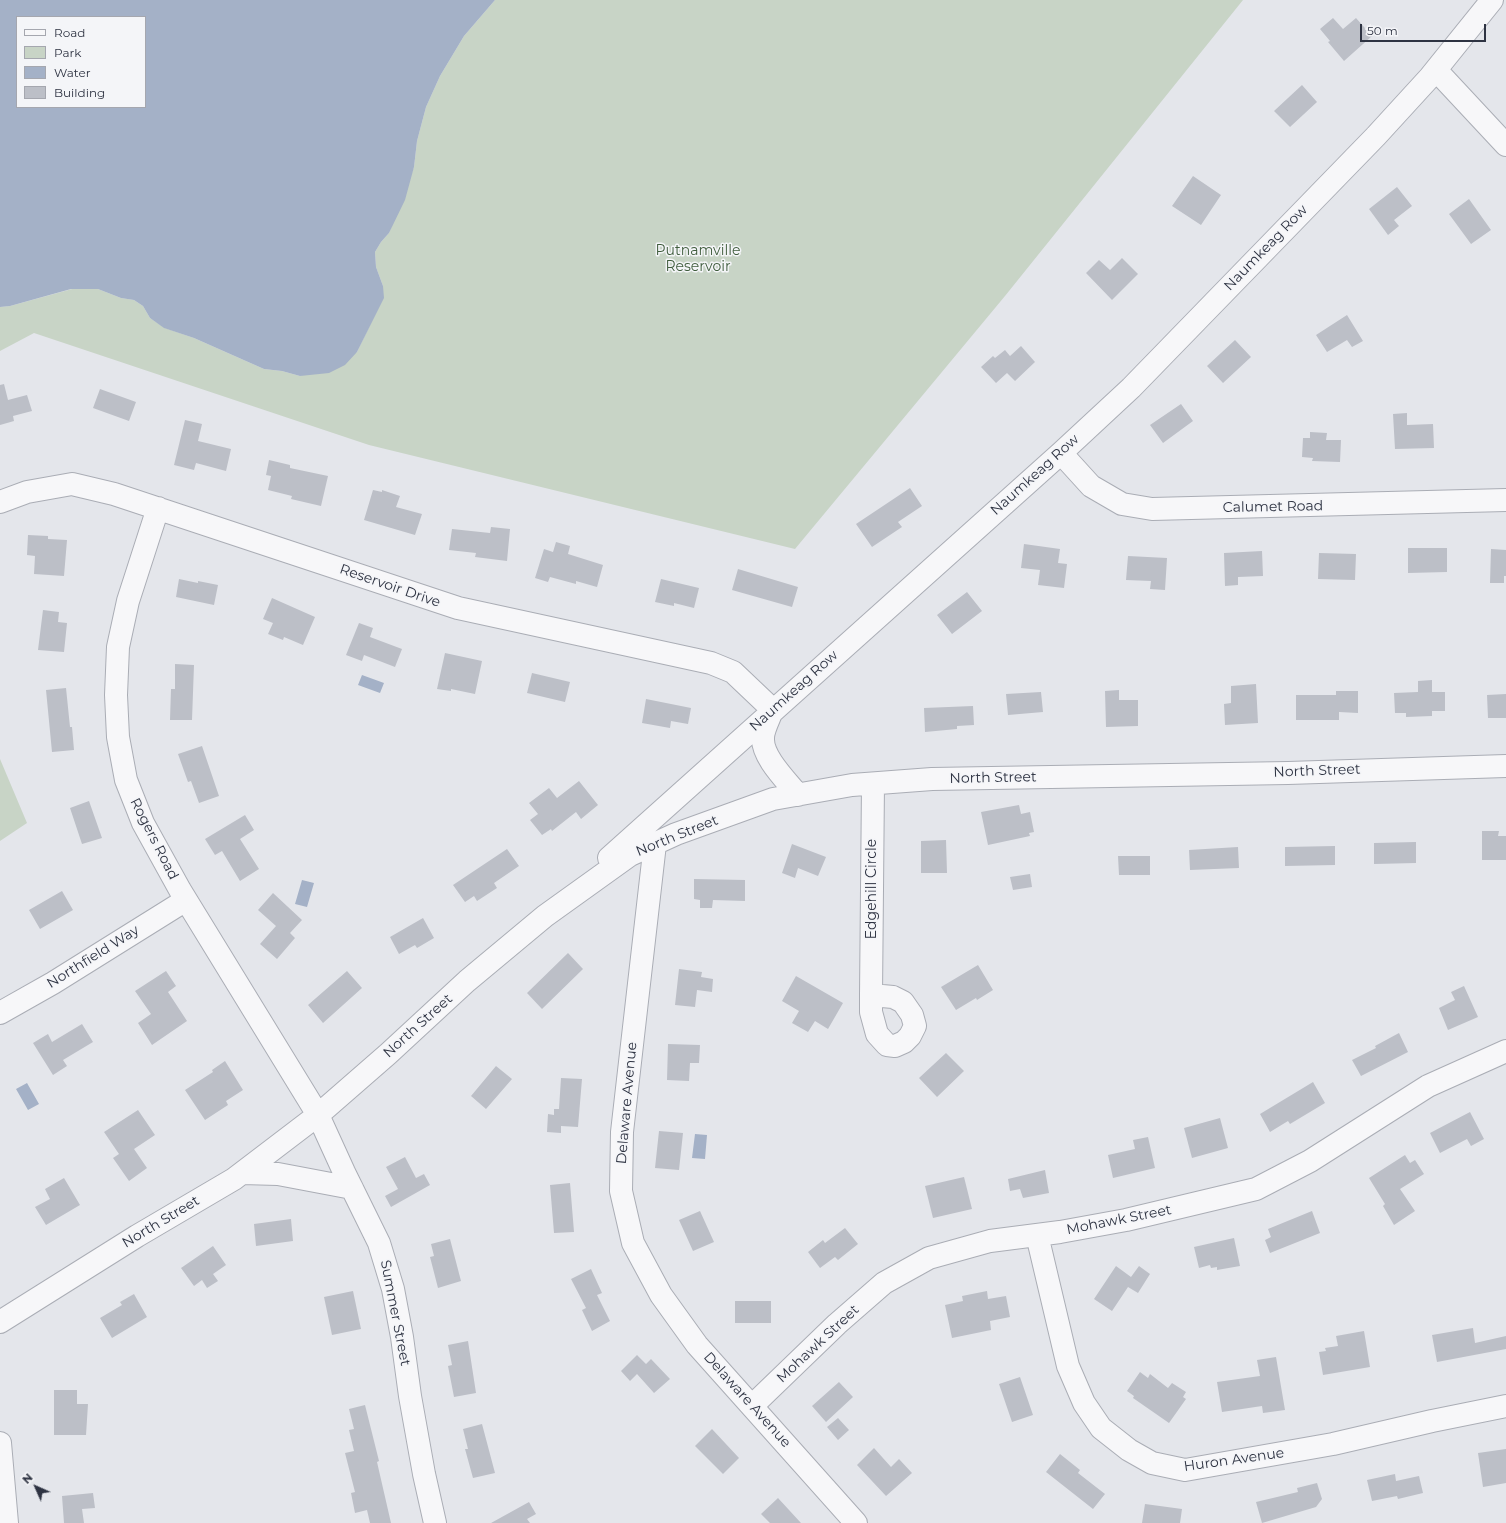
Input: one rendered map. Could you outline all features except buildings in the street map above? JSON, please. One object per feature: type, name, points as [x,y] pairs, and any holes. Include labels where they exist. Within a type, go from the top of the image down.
[{"type":"street","name":"Naumkeag Row","points":[[545,916],[772,710],[1061,452],[1142,376],[1376,136],[1436,70],[1492,0]]},
{"type":"street","points":[[1436,70],[1506,145]]},
{"type":"street","name":"Calumet Road","points":[[1061,452],[1091,486],[1122,504],[1152,509],[1506,500]]},
{"type":"street","name":"Reservoir Drive","points":[[0,502],[27,492],[72,484],[114,494],[458,608],[711,663],[733,672],[772,710]]},
{"type":"street","name":"Rogers Road","points":[[158,508],[128,601],[118,647],[116,695],[118,737],[126,780],[143,823],[186,900],[318,1115]]},
{"type":"street","points":[[772,710],[763,736],[764,748],[775,767],[798,795]]},
{"type":"street","name":"North Street","points":[[0,1322],[242,1172],[318,1115],[388,1054],[467,981],[545,916],[630,855],[676,834],[773,799],[852,786],[932,779],[1288,773],[1506,766]]},
{"type":"street","name":"Edgehill Circle","points":[[872,995],[873,784]]},
{"type":"street","name":"Delaware Avenue","points":[[655,844],[622,1132],[621,1191],[633,1243],[661,1295],[697,1344],[856,1523]]},
{"type":"street","name":"Northfield Way","points":[[0,1013],[53,983],[186,900]]},
{"type":"street","name":"Mohawk Street","points":[[752,1406],[837,1324],[884,1283],[930,1258],[990,1241],[1126,1220],[1256,1189],[1310,1161],[1428,1086],[1506,1051]]},
{"type":"street","name":"Summer Street","points":[[318,1115],[379,1243],[393,1289],[402,1337],[410,1396],[424,1474],[435,1523]]},
{"type":"street","points":[[242,1172],[278,1174],[352,1188]]},
{"type":"street","name":"Huron Avenue","points":[[1036,1235],[1068,1366],[1084,1403],[1101,1428],[1129,1450],[1152,1463],[1185,1470],[1333,1444],[1432,1421],[1506,1406]]},
{"type":"street","points":[[0,1443],[7,1523]]},
{"type":"green space","name":"Putnamville Reservoir","points":[[495,0],[1243,0],[1005,296],[795,549],[369,445],[34,333],[0,351],[0,307],[10,306],[72,289],[98,289],[121,298],[134,300],[143,306],[150,318],[165,328],[194,338],[264,369],[282,371],[300,376],[357,352],[370,325],[383,286],[376,267],[375,252],[389,233],[414,167],[417,141],[426,107],[440,76],[464,36]]},
{"type":"green space","points":[[0,759],[27,823],[0,841]]},
{"type":"water","points":[[0,0],[495,0],[464,36],[440,76],[426,107],[417,141],[414,167],[405,200],[389,233],[375,252],[376,267],[383,286],[384,298],[357,352],[345,365],[329,373],[300,376],[282,371],[264,369],[194,338],[164,328],[150,318],[143,306],[134,300],[121,298],[98,289],[71,289],[10,306],[0,307]]},
{"type":"water","points":[[362,675],[384,683],[380,693],[358,685]]},
{"type":"water","points":[[302,880],[314,883],[307,907],[295,904]]},
{"type":"water","points":[[27,1083],[39,1104],[28,1110],[16,1089]]},
{"type":"water","points":[[695,1134],[707,1135],[705,1159],[692,1158]]}]
